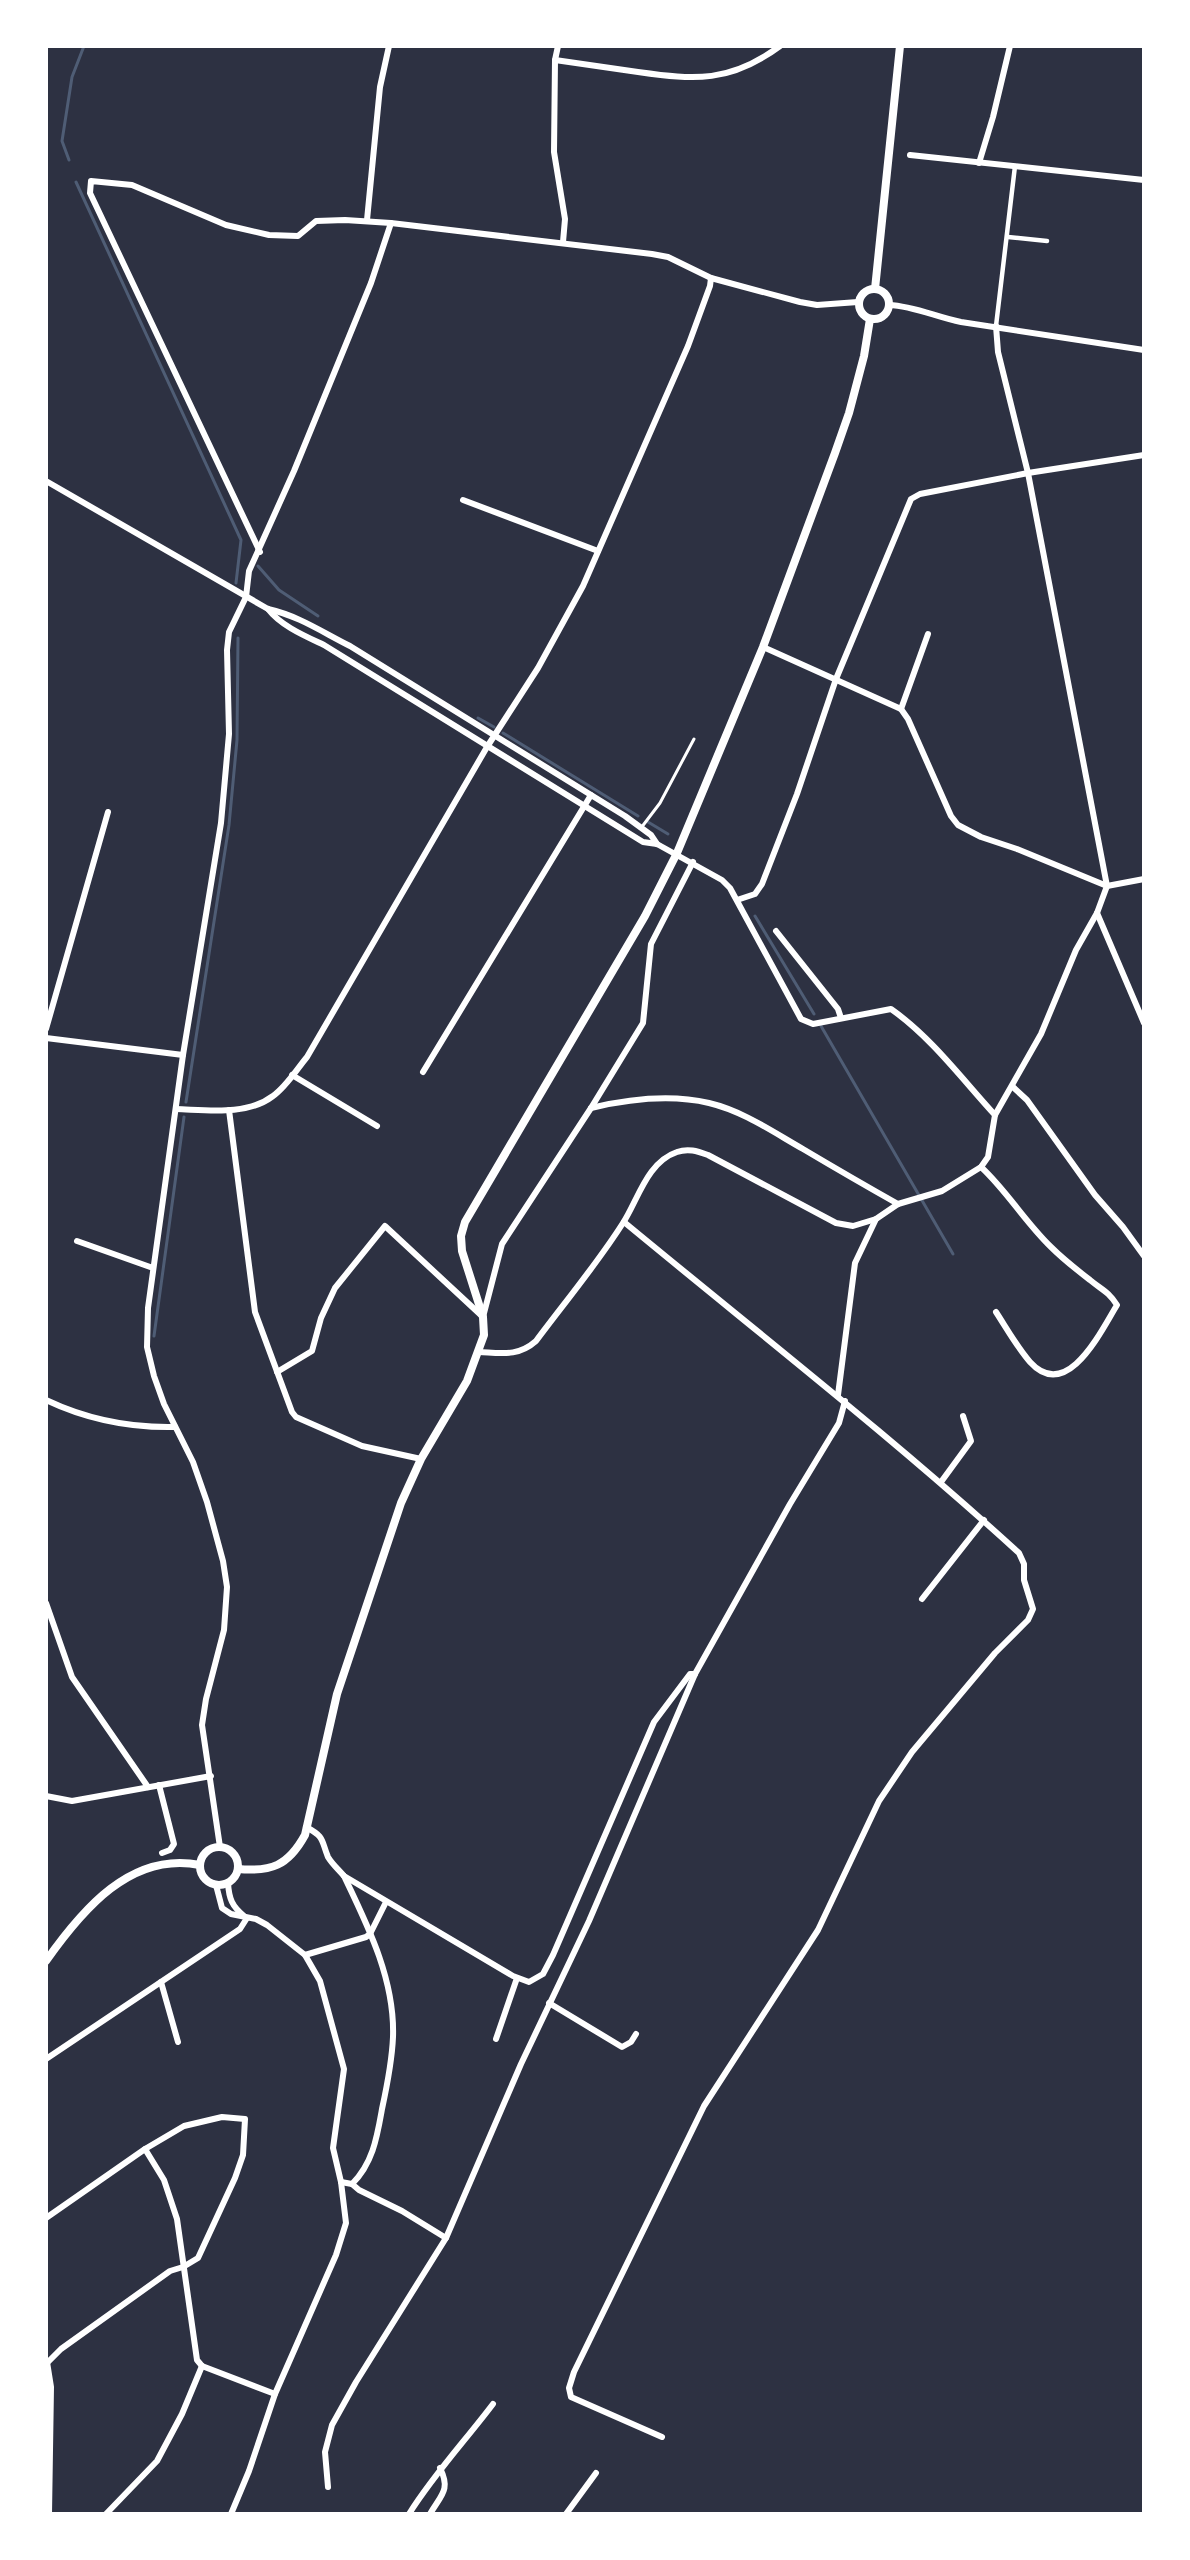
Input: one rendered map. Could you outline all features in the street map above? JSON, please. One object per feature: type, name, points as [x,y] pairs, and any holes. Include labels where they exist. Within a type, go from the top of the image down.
[{"type":"main road","points":[[875,289],[900,46]]},
{"type":"main road","points":[[875,289],[886,296],[889,305],[883,317],[870,319],[860,311],[858,303],[866,291],[875,289]]},
{"type":"main road","points":[[238,1869],[271,1868],[285,1861],[298,1848],[306,1827],[337,1694],[401,1503],[421,1459],[467,1381],[484,1335],[483,1317],[462,1251],[461,1236],[465,1222],[645,916],[677,854],[763,648],[849,413],[864,356],[870,319]]},
{"type":"main road","points":[[220,1847],[234,1854],[238,1869],[228,1883],[216,1885],[206,1880],[200,1866],[206,1852],[220,1847]]},
{"type":"main road","points":[[46,1961],[88,1909],[120,1882],[150,1867],[162,1864],[182,1862],[200,1866]]},
{"type":"street","points":[[367,220],[380,87],[389,46]]},
{"type":"street","points":[[558,46],[555,60],[554,152],[565,219],[563,242]]},
{"type":"street","points":[[555,60],[677,78],[703,78],[726,74],[748,66],[780,46]]},
{"type":"street","points":[[979,163],[1010,46]]},
{"type":"street","points":[[910,155],[1143,180]]},
{"type":"street","points":[[479,1352],[514,1354],[526,1349],[536,1341],[624,1222],[634,1199],[649,1176],[660,1162],[676,1152],[692,1149],[734,1168],[836,1223],[853,1226],[876,1219],[898,1204],[912,1198],[942,1191],[981,1167],[988,1157],[995,1115],[1013,1087],[1041,1034],[1076,950],[1097,913],[1107,886],[1028,473],[998,352],[996,326],[1015,166]]},
{"type":"street","points":[[260,552],[90,193],[91,181],[132,184],[226,225],[268,235],[298,236],[316,221],[367,220],[563,242],[668,257],[711,278],[800,302],[817,305],[858,303]]},
{"type":"street","points":[[220,1847],[202,1725],[206,1699],[224,1630],[227,1587],[223,1561],[207,1502],[193,1462],[164,1404],[147,1347],[148,1308],[183,1055],[221,823],[229,734],[227,650],[229,632],[246,597],[249,571],[260,552],[371,283],[391,223]]},
{"type":"street","points":[[1008,237],[1047,241]]},
{"type":"street","points":[[176,1109],[229,1110],[254,1104],[273,1096],[307,1057],[486,747],[564,622],[598,551],[688,346],[711,278]]},
{"type":"street","points":[[889,305],[908,306],[939,318],[1143,350]]},
{"type":"street","points":[[737,900],[755,894],[762,884],[797,794],[836,679],[911,499],[920,494],[1028,473],[1143,455]]},
{"type":"street","points":[[46,481],[268,609],[287,613],[308,622],[591,795],[641,828],[657,844]]},
{"type":"street","points":[[463,500],[598,551]]},
{"type":"street","points":[[268,609],[273,616],[295,631],[324,645],[643,842],[657,844],[722,880],[737,900],[801,1019],[813,1024],[891,1009],[931,1045],[995,1115]]},
{"type":"street","points":[[901,709],[928,634]]},
{"type":"street","points":[[324,645],[329,635]]},
{"type":"street","points":[[763,648],[901,709],[908,719],[951,816],[958,825],[981,837],[1017,849],[1107,886],[1143,879]]},
{"type":"street","points":[[423,1072],[591,795]]},
{"type":"street","points":[[46,1029],[108,812]]},
{"type":"street","points":[[277,1372],[312,1352],[321,1317],[335,1288],[386,1226],[483,1317],[502,1244],[591,1108],[643,1023],[651,944],[693,862]]},
{"type":"street","points":[[1097,913],[1143,1023]]},
{"type":"street","points":[[776,931],[838,1010],[841,1018]]},
{"type":"street","points":[[46,1038],[183,1055]]},
{"type":"street","points":[[292,1075],[377,1126]]},
{"type":"street","points":[[1013,1087],[1027,1100],[1095,1195],[1123,1227],[1143,1256]]},
{"type":"street","points":[[591,1108],[645,1099],[684,1099],[709,1103],[734,1111],[765,1127],[898,1204]]},
{"type":"street","points":[[229,1110],[255,1312],[296,1417],[362,1446],[421,1459]]},
{"type":"street","points":[[981,1167],[1001,1186],[1051,1247],[1090,1281],[1109,1293],[1117,1305],[1075,1367],[1061,1374],[1045,1372],[1031,1363],[996,1312]]},
{"type":"street","points":[[838,1395],[855,1263],[876,1219]]},
{"type":"street","points":[[624,1222],[838,1395],[941,1482],[1019,1553],[1024,1564],[1024,1580],[1033,1609],[1028,1620],[995,1653],[912,1752],[879,1801],[818,1930],[704,2106],[574,2372],[569,2388],[571,2397],[662,2437]]},
{"type":"street","points":[[77,1241],[153,1268]]},
{"type":"street","points":[[46,1400],[112,1422],[175,1427]]},
{"type":"street","points":[[327,2487],[325,2452],[332,2425],[356,2382],[446,2238],[549,2003],[589,1921],[695,1674],[790,1504],[839,1423],[845,1401]]},
{"type":"street","points":[[941,1482],[971,1441],[963,1416]]},
{"type":"street","points":[[922,1599],[984,1521]]},
{"type":"street","points":[[46,1603],[72,1677],[148,1787]]},
{"type":"street","points":[[344,1876],[517,1978],[529,1982],[543,1974],[654,1722],[690,1674],[695,1674]]},
{"type":"street","points":[[46,1796],[72,1801],[211,1776]]},
{"type":"street","points":[[159,1785],[174,1844],[170,1850],[162,1852]]},
{"type":"street","points":[[306,1827],[317,1833],[324,1841],[329,1857],[344,1876],[385,1974],[391,2007],[393,2036],[388,2080],[375,2145],[363,2173],[352,2184]]},
{"type":"street","points":[[228,1883],[233,1907],[247,1918]]},
{"type":"street","points":[[216,1885],[222,1908],[231,1914],[267,1925],[304,1955],[320,1981],[344,2069],[333,2148],[341,2182],[346,2223],[336,2255],[275,2394],[249,2471],[231,2514]]},
{"type":"street","points":[[304,1955],[354,1941],[370,1934],[386,1902]]},
{"type":"street","points":[[46,2059],[240,1929],[247,1918]]},
{"type":"street","points":[[496,2039],[517,1978]]},
{"type":"street","points":[[161,1982],[178,2042]]},
{"type":"street","points":[[549,2003],[622,2047],[631,2042],[636,2034]]},
{"type":"street","points":[[46,2218],[145,2149],[184,2126],[222,2117],[245,2119],[243,2155],[235,2178],[198,2258],[183,2267],[170,2271],[61,2349],[47,2362],[51,2387],[52,2433],[48,2510]]},
{"type":"street","points":[[145,2149],[164,2180],[177,2219],[197,2360],[202,2366],[275,2394]]},
{"type":"street","points":[[341,2182],[352,2184],[446,2238]]},
{"type":"street","points":[[106,2514],[157,2461],[182,2414],[202,2366]]},
{"type":"street","points":[[409,2514],[440,2468],[461,2447],[493,2404]]},
{"type":"street","points":[[430,2514],[445,2489],[447,2481],[440,2468]]},
{"type":"street","points":[[566,2514],[596,2473]]},
{"type":"lane","points":[[641,828],[660,803],[694,739]]},
{"type":"waterway","points":[[69,160],[62,141],[72,77],[84,46]]},
{"type":"waterway","points":[[76,182],[241,540],[236,583]]},
{"type":"waterway","points":[[258,566],[279,590],[318,616]]},
{"type":"waterway","points":[[186,1102],[229,825],[237,740],[238,638]]},
{"type":"waterway","points":[[478,718],[494,727]]},
{"type":"waterway","points":[[503,733],[638,816]]},
{"type":"waterway","points":[[648,822],[668,834]]},
{"type":"waterway","points":[[755,916],[814,1014]]},
{"type":"waterway","points":[[821,1026],[953,1254]]},
{"type":"waterway","points":[[154,1336],[184,1117]]}]
